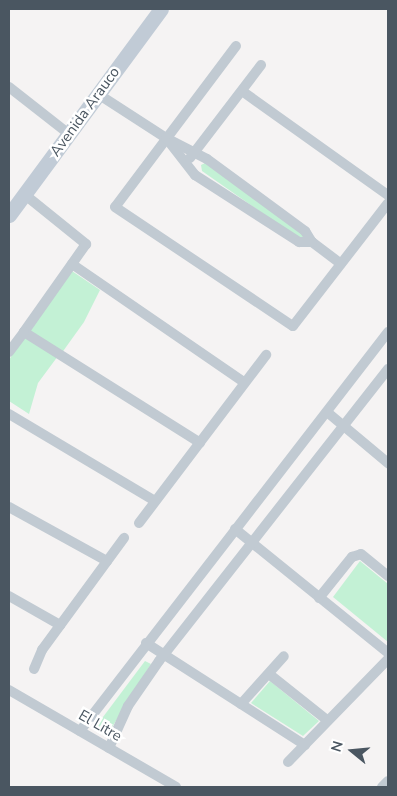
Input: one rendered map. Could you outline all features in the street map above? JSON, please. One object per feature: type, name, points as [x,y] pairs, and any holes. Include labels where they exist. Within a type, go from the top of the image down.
[{"type":"street","name":"Avenida Arauco","points":[[9,215],[160,9]]},
{"type":"street","points":[[236,46],[115,207],[293,326],[388,203]]},
{"type":"street","points":[[187,164],[192,153],[242,91],[260,65]]},
{"type":"street","points":[[9,87],[69,134]]},
{"type":"street","points":[[242,91],[388,195]]},
{"type":"street","points":[[98,94],[166,138],[207,159],[306,231],[312,242],[341,264]]},
{"type":"street","points":[[166,138],[195,175],[299,242],[312,242]]},
{"type":"street","points":[[9,352],[86,244],[24,194]]},
{"type":"street","points":[[72,264],[244,382]]},
{"type":"street","points":[[24,332],[200,443]]},
{"type":"street","points":[[80,731],[146,643],[388,332]]},
{"type":"street","points":[[139,523],[266,354]]},
{"type":"street","points":[[109,748],[128,706],[163,655],[388,369]]},
{"type":"street","points":[[326,412],[388,462]]},
{"type":"street","points":[[9,414],[155,501]]},
{"type":"street","points":[[9,507],[107,561]]},
{"type":"street","points":[[235,529],[388,653]]},
{"type":"street","points":[[34,669],[42,650],[124,538]]},
{"type":"street","points":[[319,598],[352,557],[361,554],[388,576]]},
{"type":"street","points":[[9,596],[60,625]]},
{"type":"street","points":[[146,643],[304,745]]},
{"type":"street","points":[[241,704],[284,656]]},
{"type":"street","points":[[288,762],[388,659]]},
{"type":"street","points":[[269,674],[328,721]]},
{"type":"street","name":"El Litre","points":[[9,690],[175,787]]},
{"type":"street","points":[[382,787],[388,781]]},
{"type":"green space","points":[[207,162],[301,232],[304,239],[298,238],[202,171],[201,165]]},
{"type":"green space","points":[[69,269],[100,290],[84,322],[61,354],[26,332]]},
{"type":"green space","points":[[25,334],[58,356],[38,383],[29,414],[9,401],[9,360]]},
{"type":"green space","points":[[360,561],[388,584],[388,642],[333,597]]},
{"type":"green space","points":[[145,661],[151,664],[106,737],[94,729]]},
{"type":"green space","points":[[270,681],[319,721],[303,736],[251,703]]}]
